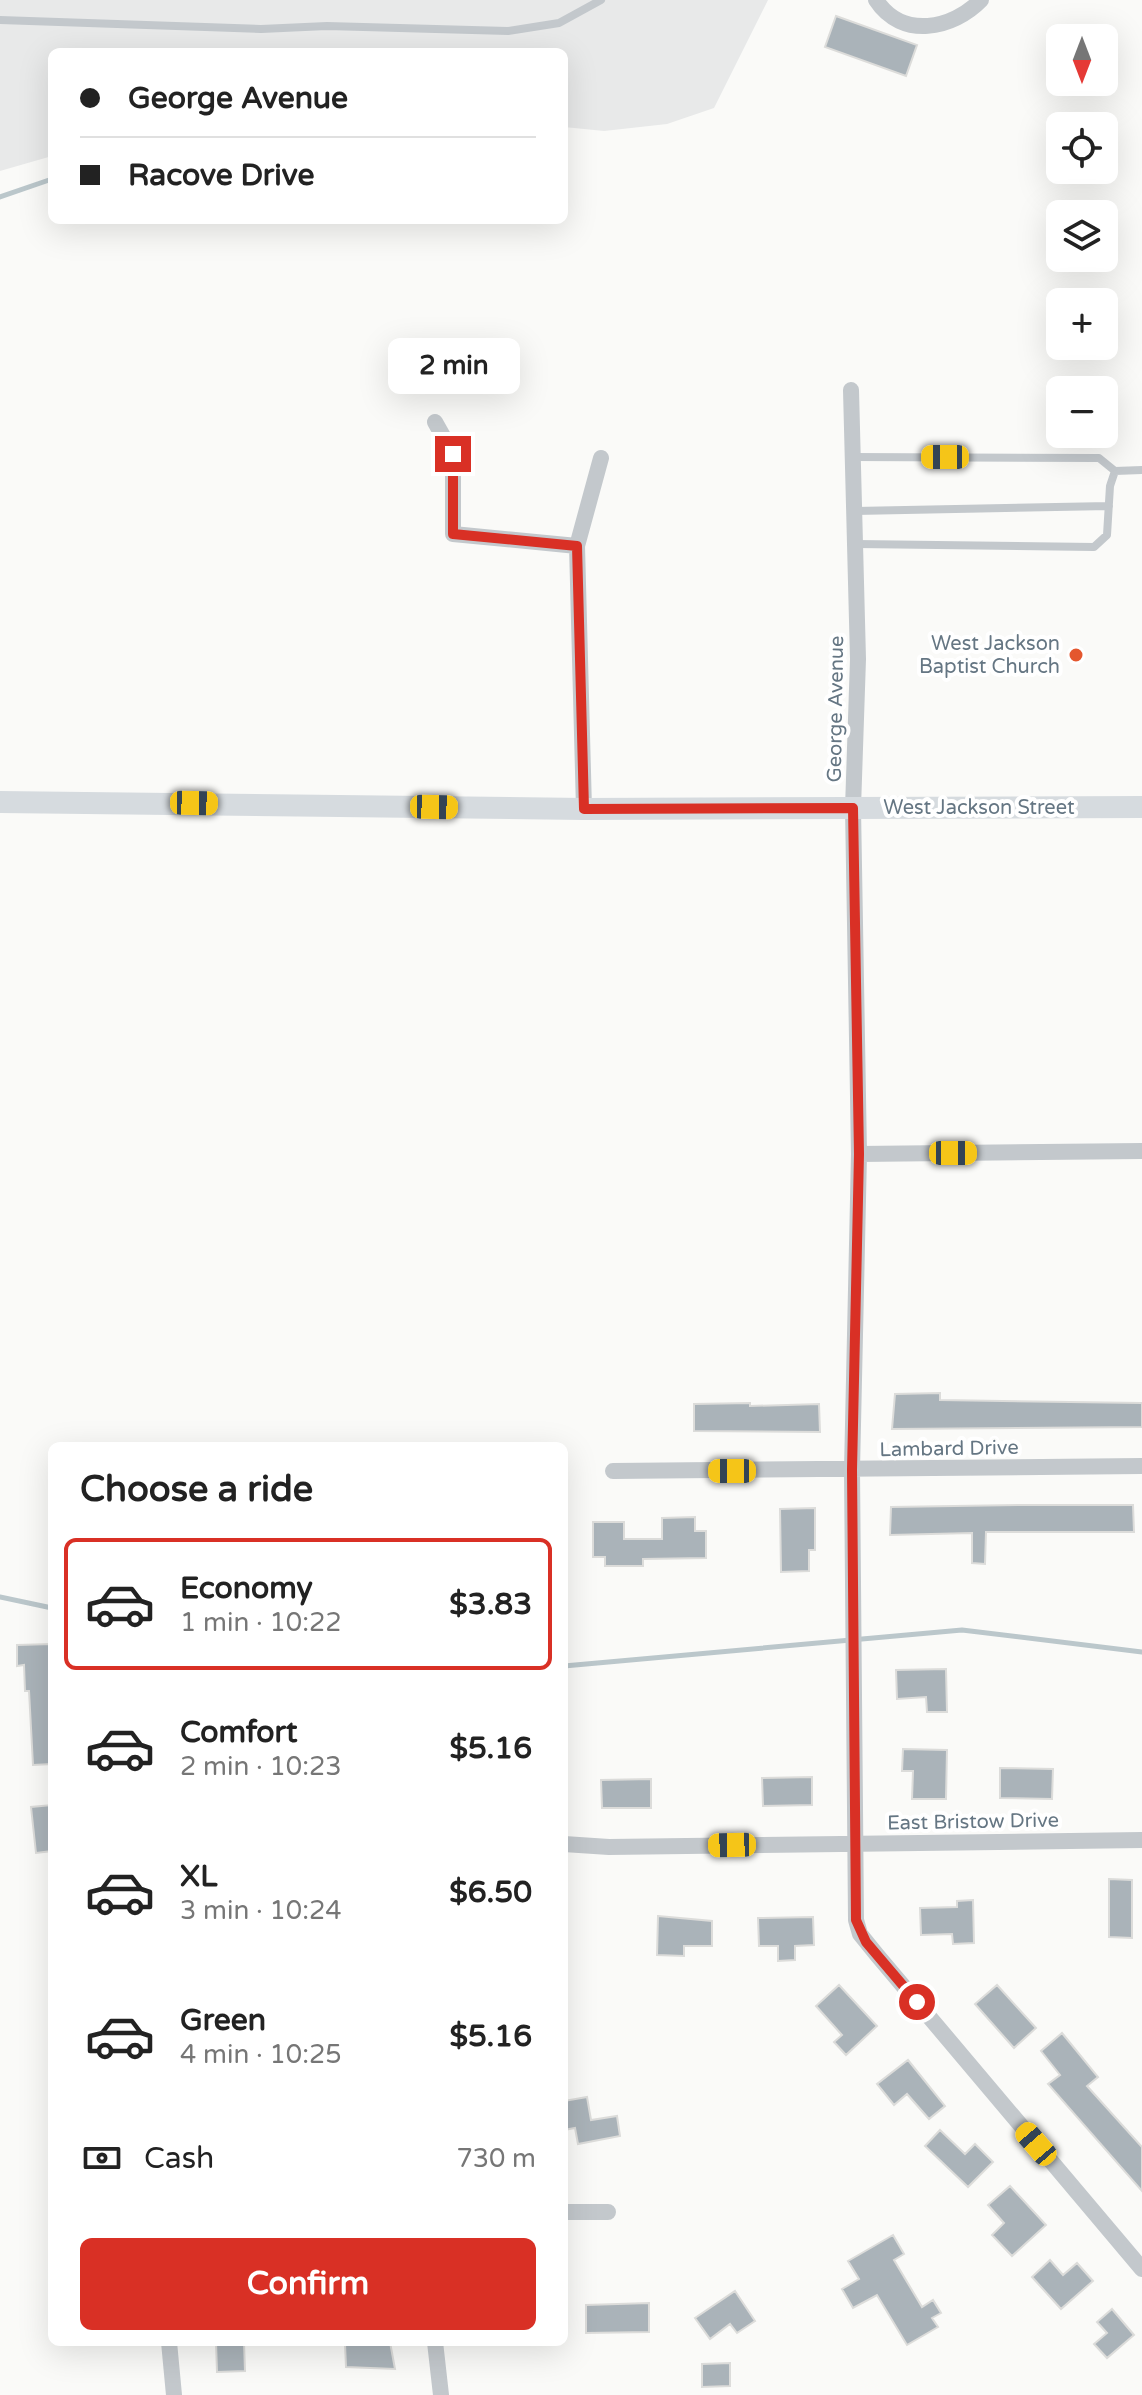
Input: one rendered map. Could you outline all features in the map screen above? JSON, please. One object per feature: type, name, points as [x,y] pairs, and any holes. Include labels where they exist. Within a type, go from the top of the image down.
[{"type":"street","points":[[876,0],[897,20],[920,27],[945,25],[966,15],[981,0]]},
{"type":"street","name":"George Avenue","points":[[851,390],[858,659],[853,808],[859,1154],[852,1470],[856,1920],[860,1934],[1142,2269]]},
{"type":"street","points":[[435,422],[453,454],[453,534],[577,546]]},
{"type":"street","points":[[584,809],[577,546],[601,458]]},
{"type":"street","name":"West Jackson Street","points":[[0,802],[584,809],[1142,807]]},
{"type":"street","points":[[859,1154],[1142,1151]]},
{"type":"street","name":"Lambard Drive","points":[[613,1471],[1142,1466]]},
{"type":"street","name":"East Bristow Drive","points":[[568,1844],[1142,1840]]},
{"type":"street","points":[[568,2212],[608,2212]]},
{"type":"street","points":[[169,2346],[174,2395]]},
{"type":"street","points":[[435,2346],[441,2395]]},
{"type":"lane","points":[[0,20],[261,29],[327,26],[508,31],[559,23],[601,0]]},
{"type":"lane","points":[[853,457],[1099,458],[1115,471],[1142,470]]},
{"type":"lane","points":[[856,544],[1094,547],[1107,535],[1115,471]]},
{"type":"lane","points":[[855,511],[1109,506]]},
{"type":"shaded area","points":[[0,0],[768,0],[714,108],[667,124],[604,131],[568,127],[568,48],[48,48],[48,157],[0,171]]},
{"type":"building","points":[[836,16],[917,45],[906,76],[825,47]]},
{"type":"building","points":[[940,1393],[940,1400],[1142,1403],[1142,1427],[892,1429],[895,1394]]},
{"type":"building","points":[[750,1403],[750,1406],[819,1404],[820,1432],[694,1431],[694,1404]]},
{"type":"building","points":[[1133,1505],[1134,1532],[986,1532],[985,1564],[972,1563],[972,1533],[890,1535],[891,1507]]},
{"type":"building","points":[[815,1508],[815,1550],[809,1550],[809,1571],[781,1572],[780,1509]]},
{"type":"building","points":[[695,1517],[695,1531],[706,1531],[706,1558],[643,1559],[643,1566],[605,1566],[605,1557],[593,1557],[593,1522],[624,1522],[624,1539],[662,1539],[662,1518]]},
{"type":"building","points":[[48,1644],[48,1764],[33,1765],[29,1691],[25,1691],[24,1665],[17,1666],[17,1645]]},
{"type":"building","points":[[946,1669],[947,1712],[927,1712],[926,1697],[897,1699],[896,1670]]},
{"type":"building","points":[[903,1749],[947,1750],[946,1799],[912,1799],[913,1771],[902,1771]]},
{"type":"building","points":[[1000,1768],[1053,1769],[1052,1799],[1000,1798]]},
{"type":"building","points":[[812,1777],[812,1805],[763,1806],[762,1778]]},
{"type":"building","points":[[651,1779],[651,1808],[602,1808],[601,1780]]},
{"type":"building","points":[[48,1805],[48,1852],[36,1853],[31,1807]]},
{"type":"building","points":[[1109,1879],[1132,1880],[1132,1938],[1109,1937]]},
{"type":"building","points":[[973,1900],[974,1943],[953,1944],[952,1934],[921,1935],[920,1908],[957,1907],[957,1901]]},
{"type":"building","points":[[658,1916],[712,1921],[712,1946],[684,1946],[684,1956],[657,1955]]},
{"type":"building","points":[[813,1917],[814,1945],[795,1946],[795,1960],[778,1961],[778,1946],[759,1946],[758,1918]]},
{"type":"building","points":[[839,1985],[877,2026],[846,2055],[834,2042],[842,2035],[816,2006]]},
{"type":"building","points":[[997,1985],[1036,2028],[1014,2048],[975,2004]]},
{"type":"building","points":[[1062,2033],[1098,2077],[1087,2086],[1142,2147],[1142,2191],[1048,2084],[1060,2075],[1041,2051]]},
{"type":"building","points":[[908,2060],[945,2106],[929,2119],[907,2094],[894,2105],[877,2084]]},
{"type":"building","points":[[587,2097],[591,2120],[617,2116],[620,2136],[578,2144],[575,2128],[568,2129],[568,2100]]},
{"type":"building","points":[[940,2130],[965,2154],[975,2144],[993,2162],[968,2187],[925,2146]]},
{"type":"building","points":[[1010,2186],[1046,2225],[1012,2256],[992,2235],[1004,2223],[988,2205]]},
{"type":"building","points":[[893,2235],[904,2254],[894,2260],[922,2307],[933,2300],[941,2313],[932,2318],[938,2327],[907,2345],[877,2295],[853,2308],[842,2289],[859,2279],[848,2261]]},
{"type":"building","points":[[1050,2260],[1063,2275],[1077,2263],[1093,2281],[1061,2309],[1032,2277]]},
{"type":"building","points":[[735,2291],[755,2321],[737,2333],[730,2324],[710,2339],[695,2318]]},
{"type":"building","points":[[649,2303],[649,2332],[586,2333],[586,2305]]},
{"type":"building","points":[[1112,2309],[1134,2335],[1107,2358],[1094,2344],[1107,2333],[1097,2322]]},
{"type":"building","points":[[216,2346],[244,2346],[245,2371],[217,2372]]},
{"type":"building","points":[[345,2346],[391,2346],[395,2369],[346,2367]]},
{"type":"building","points":[[730,2363],[730,2386],[702,2387],[702,2364]]},
{"type":"waterway","points":[[0,197],[48,180]]},
{"type":"waterway","points":[[0,1597],[48,1607]]},
{"type":"waterway","points":[[568,1666],[962,1630],[1142,1652]]},
{"type":"place","name":"West Jackson Baptist Church","points":[[1076,655]]},
{"type":"route","points":[[453,454],[453,534],[577,546],[584,809],[853,808],[859,1154],[852,1470],[856,1920],[860,1934],[917,2002]]}]
